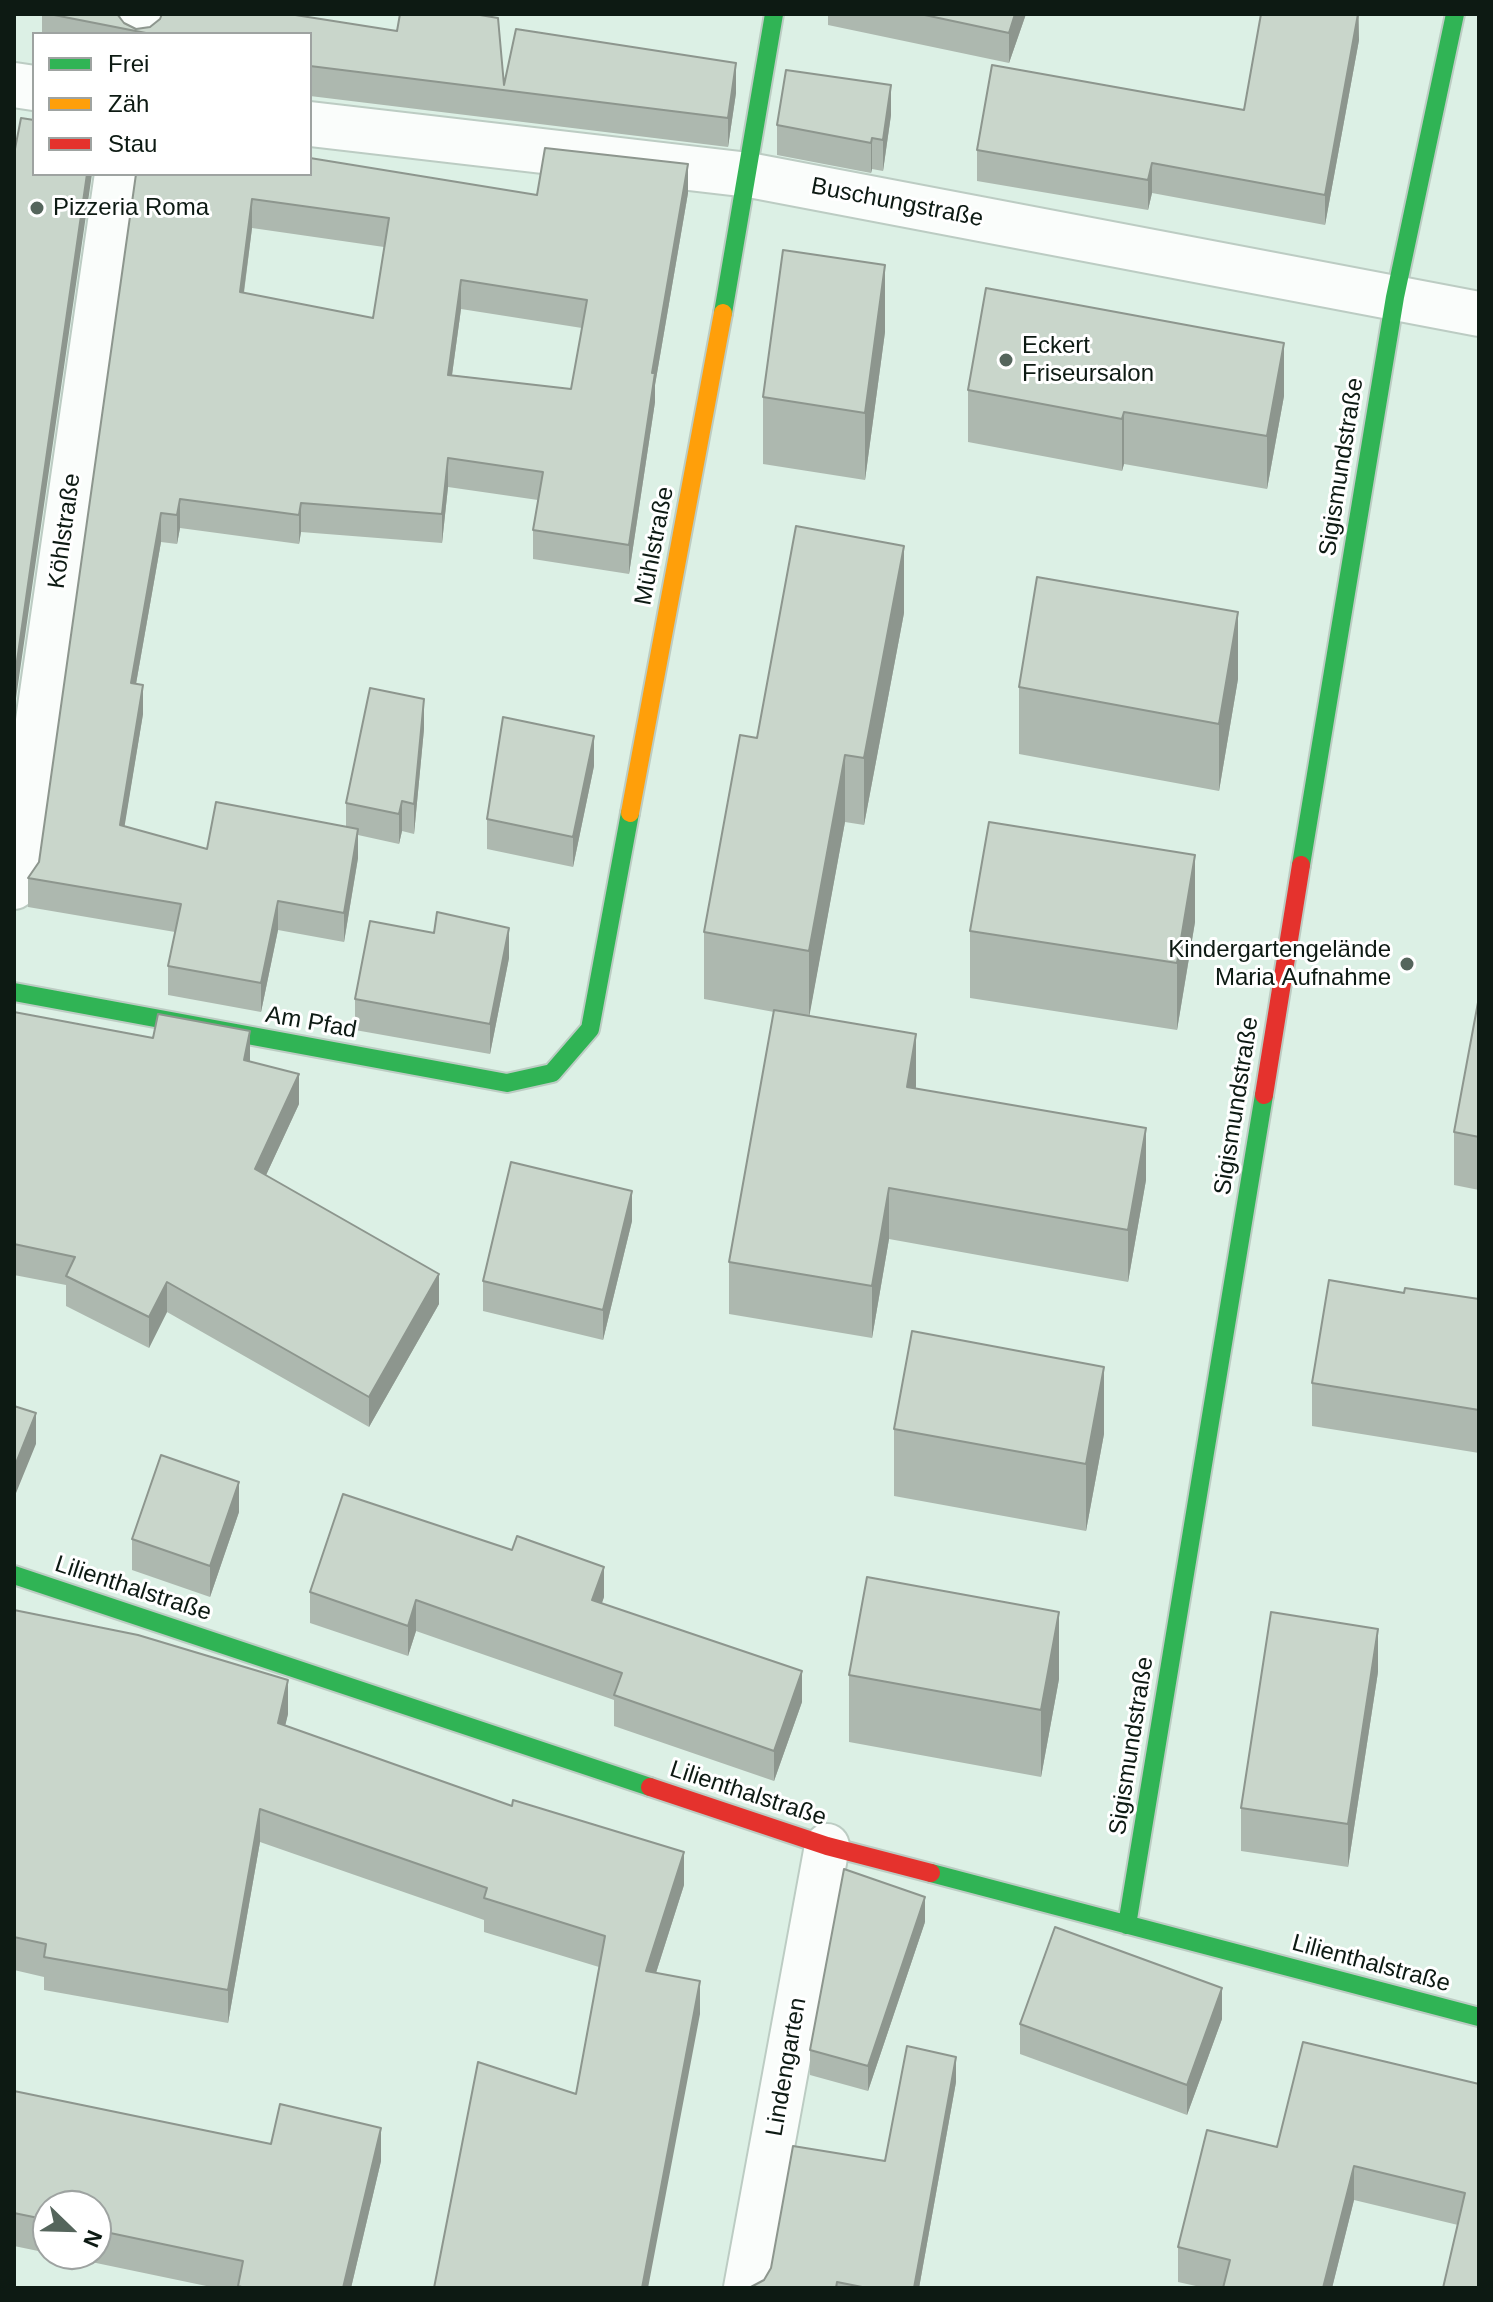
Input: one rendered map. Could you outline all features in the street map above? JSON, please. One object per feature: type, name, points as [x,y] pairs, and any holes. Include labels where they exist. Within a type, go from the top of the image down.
[{"type":"street","name":"Mühlstraße","points":[[552,1073],[590,1029],[749,175],[774,14]]},
{"type":"street","name":"Sigismundstraße","points":[[1127,1925],[1395,297],[1455,14]]},
{"type":"street","name":"Buschungstraße","points":[[312,124],[749,175],[1479,314]]},
{"type":"street","name":"Köhlstraße","points":[[14,887],[117,176]]},
{"type":"street","name":"Am Pfad","points":[[14,992],[507,1083],[552,1073]]},
{"type":"street","name":"Lilienthalstraße","points":[[14,1575],[827,1846],[1479,2017]]},
{"type":"street","name":"Lindengarten","points":[[746,2288],[827,1846]]},
{"type":"building","points":[[49,14],[117,14],[124,23],[136,29],[150,27],[162,14],[289,14],[397,31],[400,14],[474,14],[498,18],[504,85],[516,29],[736,63],[728,118],[312,66],[312,32],[141,32]]},
{"type":"building","points":[[920,14],[1015,14],[1009,33]]},
{"type":"building","points":[[1261,14],[1358,14],[1325,195],[1152,163],[1148,180],[977,150],[992,65],[1244,110]]},
{"type":"building","points":[[786,70],[891,85],[883,140],[872,138],[871,143],[777,125]]},
{"type":"building","points":[[21,118],[32,120],[32,176],[87,176],[14,682],[14,154]]},
{"type":"building","points":[[545,148],[688,164],[652,373],[655,373],[629,545],[533,530],[543,472],[448,458],[442,514],[301,503],[299,515],[180,499],[177,515],[161,513],[131,683],[143,685],[120,825],[207,849],[216,802],[358,829],[344,913],[278,901],[261,983],[168,966],[181,904],[28,878],[39,862],[136,176],[312,176],[312,158],[537,195]],"holes":[[[252,199],[389,218],[373,318],[240,292]],[[461,280],[587,300],[571,389],[448,375]]]},
{"type":"building","points":[[783,250],[885,265],[865,413],[763,397]]},
{"type":"building","points":[[986,288],[1284,343],[1267,436],[1124,412],[1122,419],[968,390]]},
{"type":"building","points":[[796,526],[904,546],[864,758],[845,755],[809,951],[704,932],[740,735],[757,738]]},
{"type":"building","points":[[1037,577],[1238,612],[1219,724],[1019,687]]},
{"type":"building","points":[[370,688],[424,699],[414,804],[402,801],[399,814],[346,803]]},
{"type":"building","points":[[503,717],[594,736],[573,837],[487,819]]},
{"type":"building","points":[[989,822],[1195,855],[1177,963],[970,931]]},
{"type":"building","points":[[437,912],[509,928],[490,1024],[355,999],[370,921],[434,933]]},
{"type":"building","points":[[1479,997],[1479,1137],[1454,1132]]},
{"type":"building","points":[[774,1010],[916,1034],[907,1087],[1146,1128],[1128,1230],[889,1188],[872,1286],[729,1262]]},
{"type":"building","points":[[14,1012],[153,1038],[158,1014],[250,1031],[244,1060],[299,1074],[255,1169],[439,1274],[369,1397],[167,1282],[149,1317],[66,1276],[75,1257],[14,1244]]},
{"type":"building","points":[[511,1162],[632,1191],[603,1310],[483,1281]]},
{"type":"building","points":[[1329,1280],[1404,1293],[1405,1288],[1479,1299],[1479,1410],[1312,1383]]},
{"type":"building","points":[[912,1331],[1104,1367],[1086,1464],[894,1429]]},
{"type":"building","points":[[14,1406],[36,1413],[14,1468]]},
{"type":"building","points":[[161,1455],[239,1482],[210,1566],[132,1539]]},
{"type":"building","points":[[343,1494],[512,1550],[517,1536],[604,1567],[592,1600],[802,1671],[774,1751],[614,1695],[622,1673],[416,1600],[408,1626],[310,1592]]},
{"type":"building","points":[[867,1577],[1059,1612],[1041,1710],[849,1675]]},
{"type":"building","points":[[14,1610],[138,1635],[288,1680],[278,1723],[512,1806],[513,1800],[684,1852],[646,1971],[700,1981],[642,2288],[434,2288],[478,2062],[576,2094],[605,1936],[484,1898],[487,1888],[260,1809],[228,1990],[44,1957],[46,1944],[14,1937]]},
{"type":"building","points":[[1271,1612],[1378,1629],[1348,1824],[1241,1808]]},
{"type":"building","points":[[844,1869],[925,1897],[868,2066],[810,2050]]},
{"type":"building","points":[[1055,1927],[1222,1988],[1187,2085],[1020,2024]]},
{"type":"building","points":[[1303,2042],[1479,2084],[1479,2288],[1443,2288],[1465,2193],[1354,2166],[1323,2288],[1223,2288],[1230,2260],[1178,2247],[1207,2130],[1277,2147]]},
{"type":"building","points":[[907,2046],[956,2057],[914,2288],[867,2288],[837,2282],[836,2288],[749,2288],[764,2280],[771,2268],[793,2146],[885,2161]]},
{"type":"building","points":[[14,2091],[271,2144],[280,2104],[381,2128],[343,2288],[245,2288],[238,2286],[243,2261],[112,2233],[112,2190],[32,2190],[32,2217],[14,2213]]},
{"type":"traffic: fast","points":[[723,313],[774,14]]},
{"type":"traffic: fast","points":[[1301,865],[1395,297],[1455,14]]},
{"type":"traffic: fast","points":[[14,992],[507,1083],[552,1073],[590,1029],[630,813]]},
{"type":"traffic: fast","points":[[1127,1925],[1264,1095]]},
{"type":"traffic: fast","points":[[14,1575],[650,1787]]},
{"type":"traffic: fast","points":[[931,1873],[1479,2017]]},
{"type":"traffic: slow","points":[[630,813],[723,313]]},
{"type":"traffic: jam","points":[[1264,1095],[1301,865]]},
{"type":"traffic: jam","points":[[650,1787],[827,1846],[931,1873]]},
{"type":"place","name":"Pizzeria Roma","points":[[37,208]]},
{"type":"place","name":"Eckert Friseursalon","points":[[1006,360]]},
{"type":"place","name":"Kindergartengelände Maria Aufnahme","points":[[1407,964]]}]
